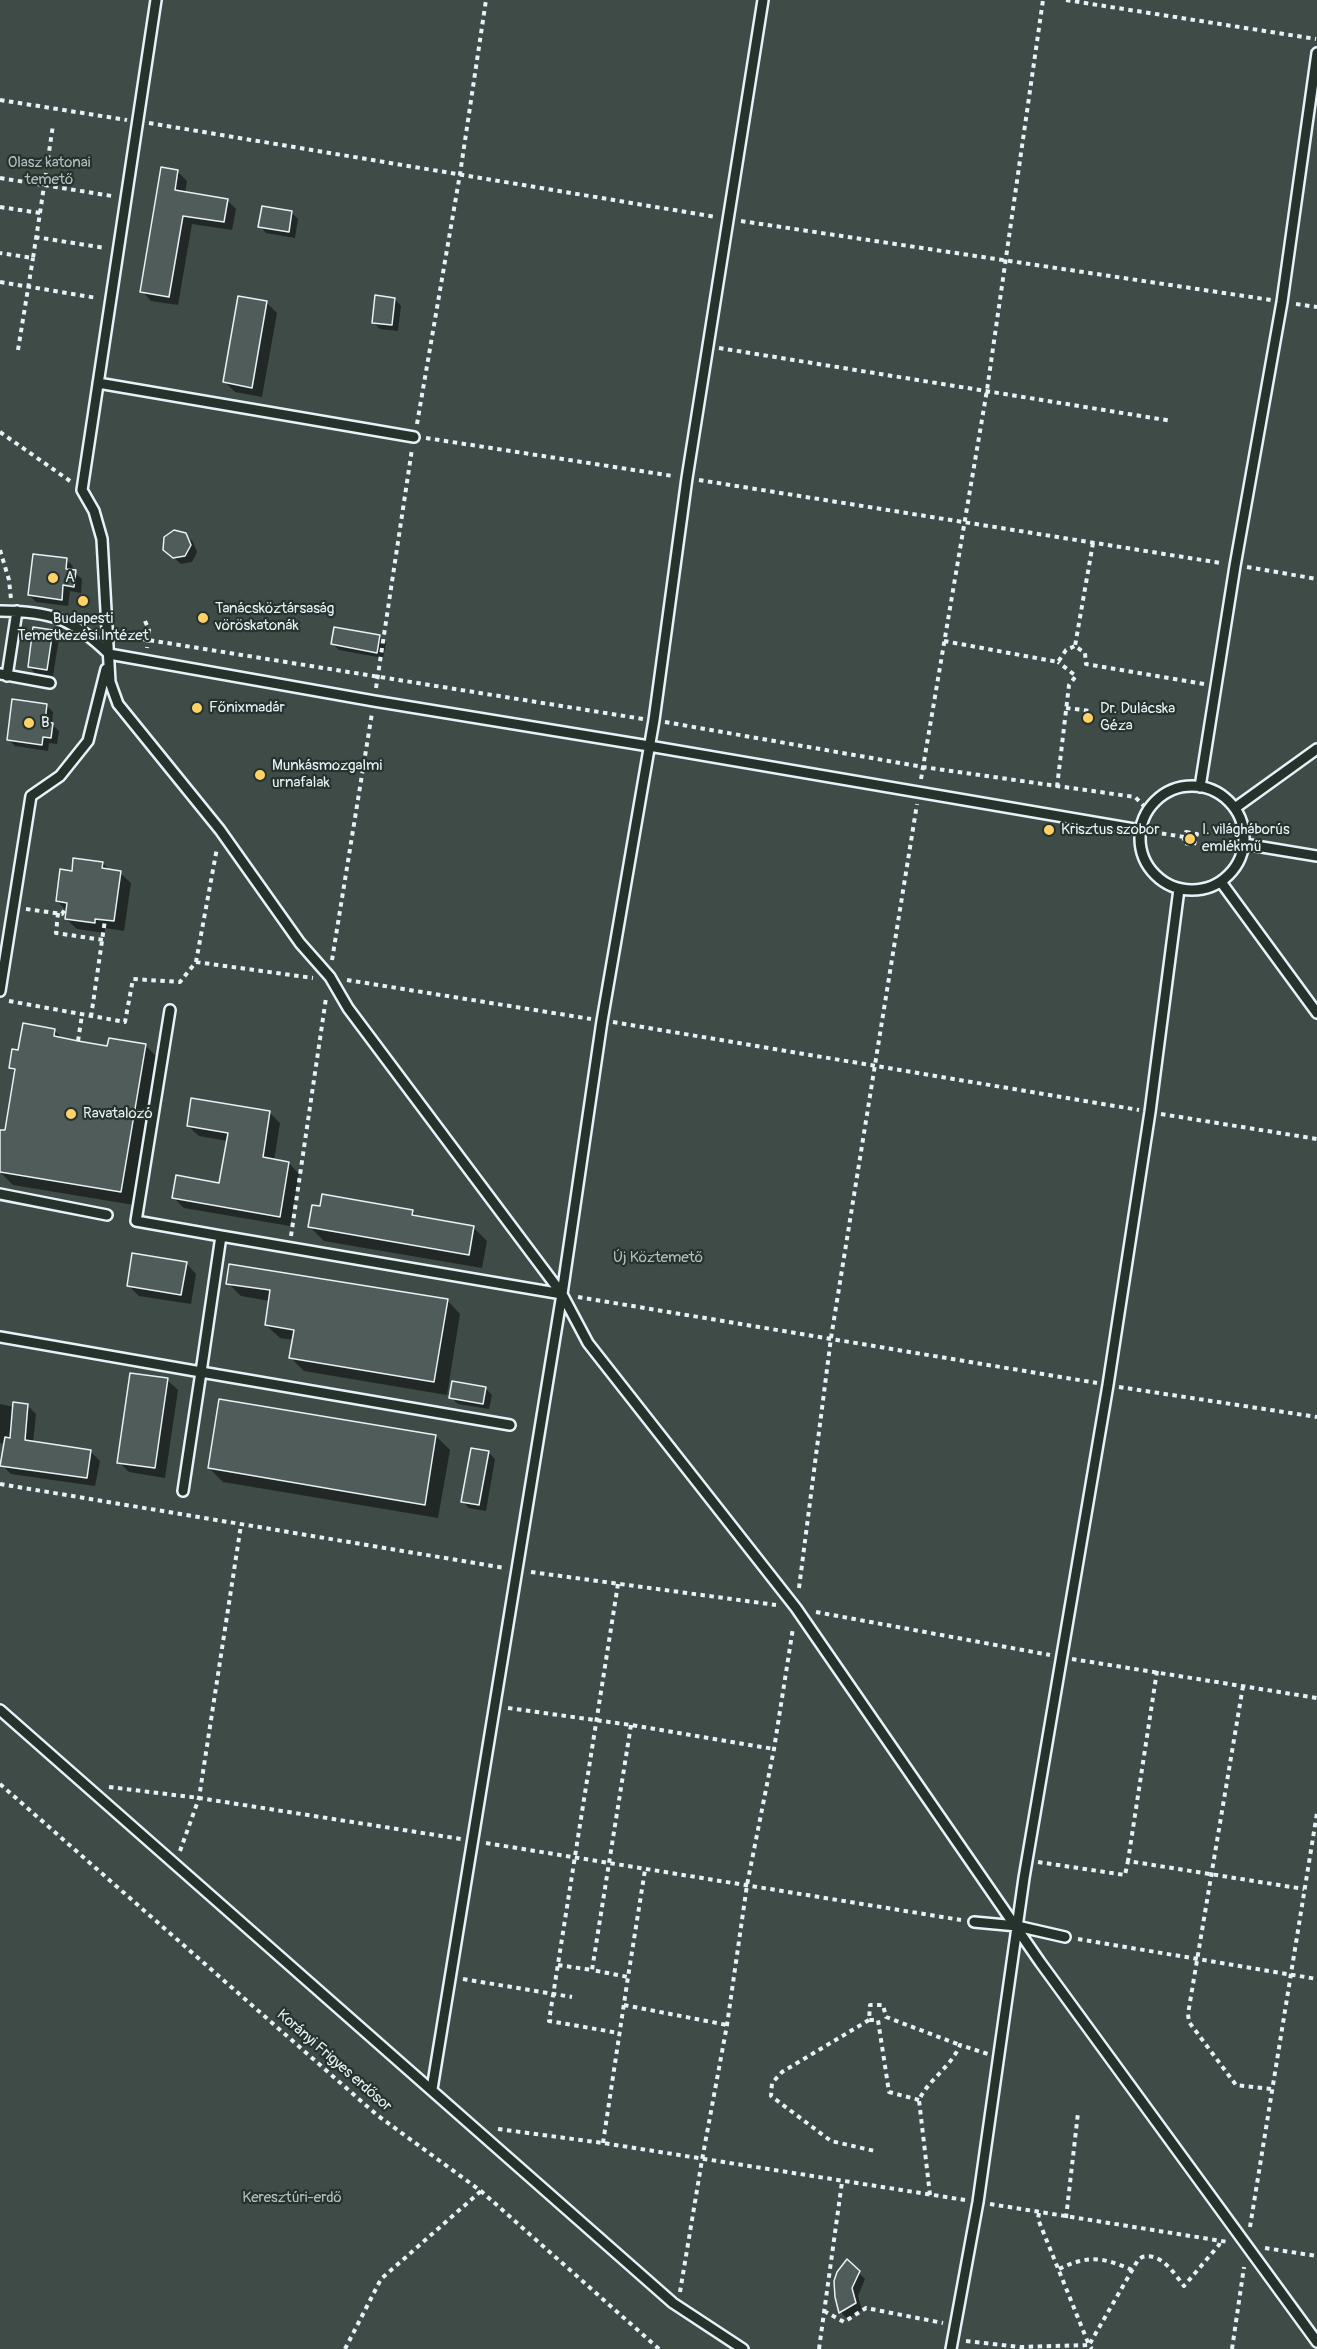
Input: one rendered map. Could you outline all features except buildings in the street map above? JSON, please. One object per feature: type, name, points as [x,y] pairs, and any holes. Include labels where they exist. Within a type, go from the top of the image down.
[{"type":"lane","points":[[156,0],[82,490],[94,511],[102,539],[110,682],[118,704],[220,830],[300,943],[330,977],[348,1008],[562,1294],[588,1343],[796,1608],[1040,1962],[1317,2342]]},
{"type":"lane","points":[[432,2089],[562,1294],[602,1021],[650,746],[687,478],[763,0]]},
{"type":"lane","points":[[1200,787],[1235,566],[1282,302],[1317,53]]},
{"type":"lane","points":[[98,383],[414,436]]},
{"type":"lane","points":[[0,611],[17,611],[59,618],[88,634],[109,654],[145,661],[374,702],[650,746],[1140,830]]},
{"type":"lane","points":[[17,611],[4,675],[50,683]]},
{"type":"lane","points":[[0,991],[31,796],[60,776],[88,741],[109,654]]},
{"type":"lane","points":[[1235,808],[1317,749]]},
{"type":"lane","points":[[1200,787],[1220,794],[1235,808],[1243,826],[1244,844],[1237,866],[1221,882],[1200,890],[1179,889],[1161,880],[1149,868],[1141,851],[1140,830],[1148,810],[1162,796],[1179,788],[1200,787]]},
{"type":"lane","points":[[1244,844],[1317,856]]},
{"type":"lane","points":[[1221,882],[1317,1013]]},
{"type":"lane","points":[[952,2344],[978,2202],[1027,1861],[1108,1385],[1150,1112],[1179,889]]},
{"type":"lane","points":[[170,1010],[136,1221],[562,1294]]},
{"type":"lane","points":[[0,1194],[107,1215]]},
{"type":"lane","points":[[183,1491],[221,1236]]},
{"type":"lane","points":[[0,1337],[510,1425]]},
{"type":"lane","points":[[0,1710],[673,2303],[743,2349]]},
{"type":"lane","points":[[974,1922],[1017,1926],[1065,1937]]},
{"type":"path","points":[[289,1246],[414,436],[460,174],[486,0]]},
{"type":"path","points":[[673,2303],[681,2291],[727,2025],[747,1885],[774,1749],[796,1608],[831,1338],[963,523],[987,390],[1043,0]]},
{"type":"path","points":[[1066,0],[1317,39]]},
{"type":"path","points":[[0,100],[728,219],[1317,308]]},
{"type":"path","points":[[18,350],[53,125]]},
{"type":"path","points":[[0,178],[125,198]]},
{"type":"path","points":[[0,207],[39,213]]},
{"type":"path","points":[[35,237],[117,250]]},
{"type":"path","points":[[0,253],[33,258]]},
{"type":"path","points":[[0,282],[110,300]]},
{"type":"path","points":[[708,346],[1172,421]]},
{"type":"path","points":[[0,432],[82,490]]},
{"type":"path","points":[[414,436],[1317,579]]},
{"type":"path","points":[[1075,646],[1093,543]]},
{"type":"path","points":[[0,550],[9,580],[11,602]]},
{"type":"path","points":[[145,621],[149,630],[145,661]]},
{"type":"path","points":[[944,641],[1058,662],[1076,676],[1069,685],[1057,787]]},
{"type":"path","points":[[1058,662],[1066,650],[1075,646]]},
{"type":"path","points":[[1075,646],[1085,653],[1086,664],[1216,686]]},
{"type":"path","points":[[1066,708],[1091,711]]},
{"type":"path","points":[[0,999],[126,1022],[133,979],[180,982],[196,962],[220,830]]},
{"type":"path","points":[[1164,834],[1184,837]]},
{"type":"path","points":[[13,907],[62,914],[66,907]]},
{"type":"path","points":[[58,913],[56,933],[103,939]]},
{"type":"path","points":[[91,1017],[105,920]]},
{"type":"path","points":[[196,962],[309,978],[330,977],[1317,1139]]},
{"type":"path","points":[[78,1041],[82,1015]]},
{"type":"path","points":[[562,1294],[1108,1385],[1317,1417]]},
{"type":"path","points":[[0,1484],[516,1570],[796,1608],[1062,1657],[1317,1698]]},
{"type":"path","points":[[174,1862],[184,1843],[199,1798],[241,1525]]},
{"type":"path","points":[[618,1584],[549,2021],[619,2033]]},
{"type":"path","points":[[1027,1861],[1125,1875],[1157,1671]]},
{"type":"path","points":[[1243,1686],[1188,2014],[1189,2022],[1236,2085],[1272,2089]]},
{"type":"path","points":[[495,1706],[632,1725],[774,1749]]},
{"type":"path","points":[[592,1970],[632,1725]]},
{"type":"path","name":"Korányi Frigyes erdősor","points":[[0,1784],[377,2115],[481,2191],[660,2349]]},
{"type":"path","points":[[94,1792],[109,1787],[199,1798],[974,1922]]},
{"type":"path","points":[[1232,2349],[1317,1813]]},
{"type":"path","points":[[1128,1862],[1305,1889]]},
{"type":"path","points":[[603,2143],[645,1870]]},
{"type":"path","points":[[1065,1937],[1317,1979]]},
{"type":"path","points":[[557,1965],[628,1977]]},
{"type":"path","points":[[451,1977],[572,1997]]},
{"type":"path","points":[[624,2005],[727,2025]]},
{"type":"path","points":[[869,2020],[870,2005],[883,2005],[886,2018]]},
{"type":"path","points":[[875,2151],[831,2141],[771,2096],[772,2083],[782,2072],[869,2020],[886,2018],[998,2056]]},
{"type":"path","points":[[878,2020],[889,2092],[919,2100]]},
{"type":"path","points":[[930,2195],[919,2100],[924,2090],[955,2056],[960,2045]]},
{"type":"path","points":[[1066,2218],[1078,2113]]},
{"type":"path","points":[[473,2126],[603,2143],[1317,2256]]},
{"type":"path","points":[[819,2349],[842,2182]]},
{"type":"path","points":[[345,2349],[381,2279],[481,2191]]},
{"type":"path","points":[[1039,2213],[1038,2219],[1090,2348]]},
{"type":"path","points":[[1090,2348],[1132,2270],[1142,2257],[1148,2255],[1156,2257],[1171,2269],[1184,2286],[1220,2241]]},
{"type":"path","points":[[1058,2269],[1074,2261],[1088,2258],[1104,2259],[1132,2270]]},
{"type":"path","points":[[824,2311],[844,2322],[866,2308],[955,2325]]},
{"type":"path","points":[[952,2344],[1000,2348],[1090,2348]]},
{"type":"green space","name":"Új Köztemető","points":[[0,0],[1317,0],[1317,2349],[0,2349]]},
{"type":"place","name":"A","points":[[53,578]]},
{"type":"place","name":"Budapesti Temetkezési Intézet","points":[[83,601]]},
{"type":"place","name":"Tanácsköztársaság vöröskatonák","points":[[203,618]]},
{"type":"place","name":"Főnixmadár","points":[[197,708]]},
{"type":"place","name":"Dr. Dulácska Géza","points":[[1088,718]]},
{"type":"place","name":"B","points":[[29,723]]},
{"type":"place","name":"Munkásmozgalmi urnafalak","points":[[260,775]]},
{"type":"place","name":"Krisztus szobor","points":[[1049,830]]},
{"type":"place","name":"I. világháborús emlékmű","points":[[1190,839]]},
{"type":"place","name":"Ravatalozó","points":[[71,1114]]},
{"type":"park label","name":"Olasz katonai temető","points":[[49,172]]},
{"type":"park label","name":"Keresztúri-erdő","points":[[292,2198]]}]
